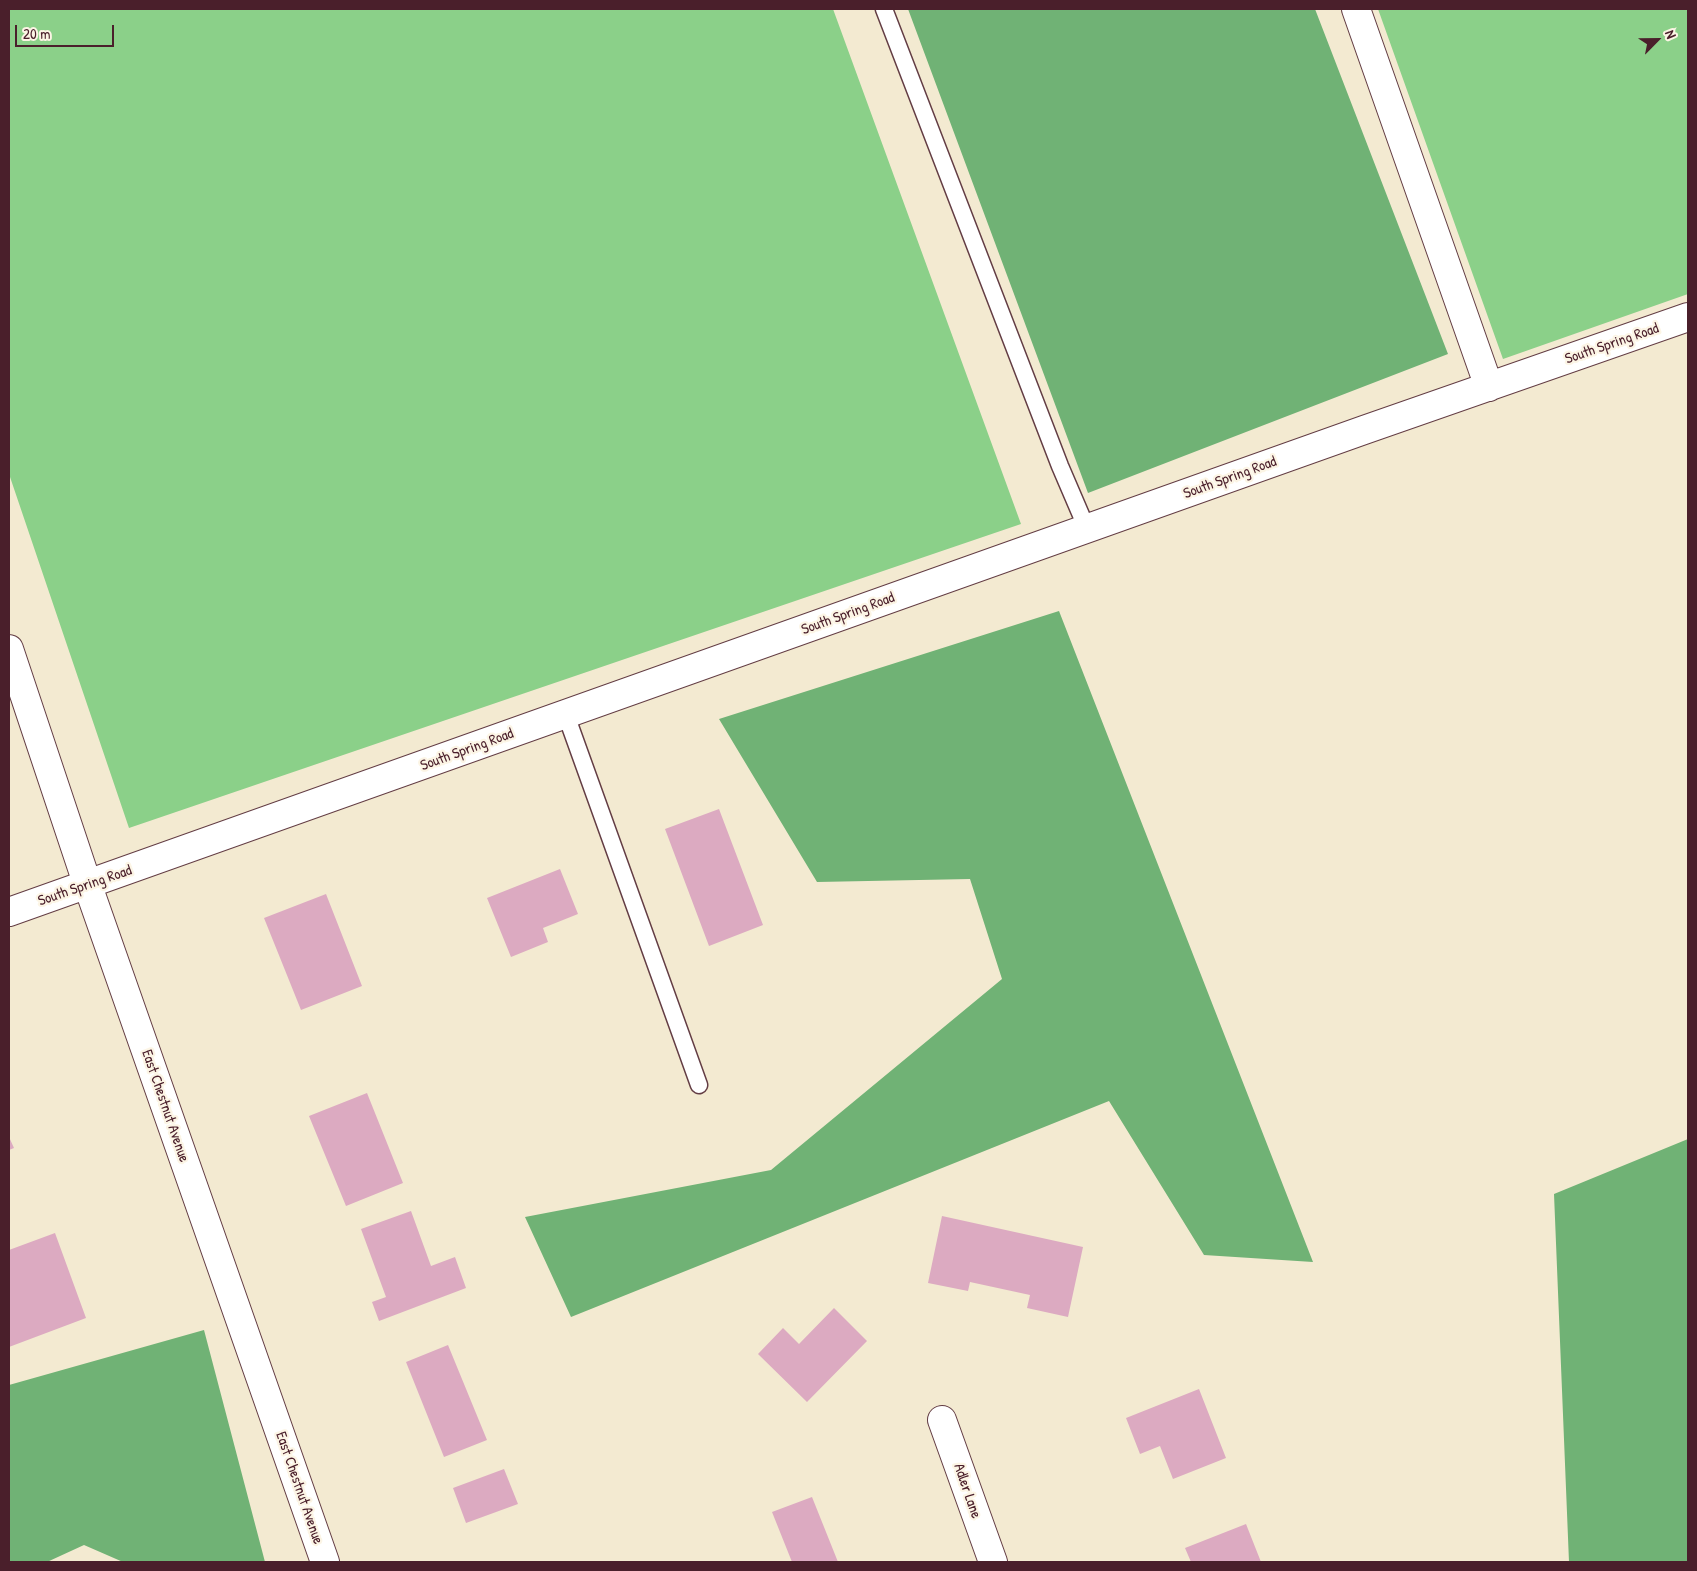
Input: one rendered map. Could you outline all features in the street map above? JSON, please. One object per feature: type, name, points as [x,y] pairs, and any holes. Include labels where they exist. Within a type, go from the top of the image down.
[{"type":"street","points":[[1356,9],[1489,386]]},
{"type":"street","name":"South Spring Road","points":[[9,912],[88,886],[1489,386],[1688,317]]},
{"type":"street","name":"East Chestnut Avenue","points":[[9,649],[88,886],[325,1562]]},
{"type":"street","name":"Adler Lane","points":[[942,1420],[993,1562]]},
{"type":"lane","points":[[884,9],[1060,466],[1087,529]]},
{"type":"lane","points":[[566,715],[699,1085]]},
{"type":"green space","points":[[9,9],[833,9],[1021,524],[129,828],[9,474]]},
{"type":"green space","points":[[908,9],[1315,9],[1448,354],[1088,493]]},
{"type":"green space","points":[[1378,9],[1688,9],[1688,294],[1503,359]]},
{"type":"green space","points":[[1059,611],[1313,1262],[1204,1255],[1109,1101],[571,1317],[525,1217],[771,1170],[1002,979],[970,879],[817,882],[719,719]]},
{"type":"green space","points":[[1688,1139],[1688,1562],[1569,1562],[1554,1194]]},
{"type":"green space","points":[[204,1330],[265,1562],[123,1562],[84,1545],[47,1562],[9,1562],[9,1385]]},
{"type":"building","points":[[719,809],[763,925],[709,946],[665,829]]},
{"type":"building","points":[[560,869],[578,914],[543,928],[548,942],[511,957],[487,898]]},
{"type":"building","points":[[326,894],[362,986],[301,1010],[264,918]]},
{"type":"building","points":[[367,1093],[403,1183],[346,1206],[309,1116]]},
{"type":"building","points":[[9,1137],[14,1148],[9,1150]]},
{"type":"building","points":[[411,1211],[431,1266],[455,1257],[466,1288],[379,1321],[372,1302],[386,1297],[361,1229]]},
{"type":"building","points":[[942,1216],[1083,1247],[1068,1317],[1027,1308],[1030,1295],[970,1282],[968,1291],[928,1283]]},
{"type":"building","points":[[55,1233],[86,1318],[9,1347],[9,1250]]},
{"type":"building","points":[[834,1308],[867,1341],[807,1402],[758,1354],[783,1328],[799,1344]]},
{"type":"building","points":[[448,1345],[487,1440],[444,1457],[406,1362]]},
{"type":"building","points":[[1199,1389],[1226,1458],[1173,1479],[1160,1446],[1140,1454],[1126,1418]]},
{"type":"building","points":[[504,1469],[518,1504],[466,1523],[453,1488]]},
{"type":"building","points":[[812,1497],[838,1562],[792,1562],[772,1512]]},
{"type":"building","points":[[1246,1524],[1261,1562],[1191,1562],[1185,1548]]}]
